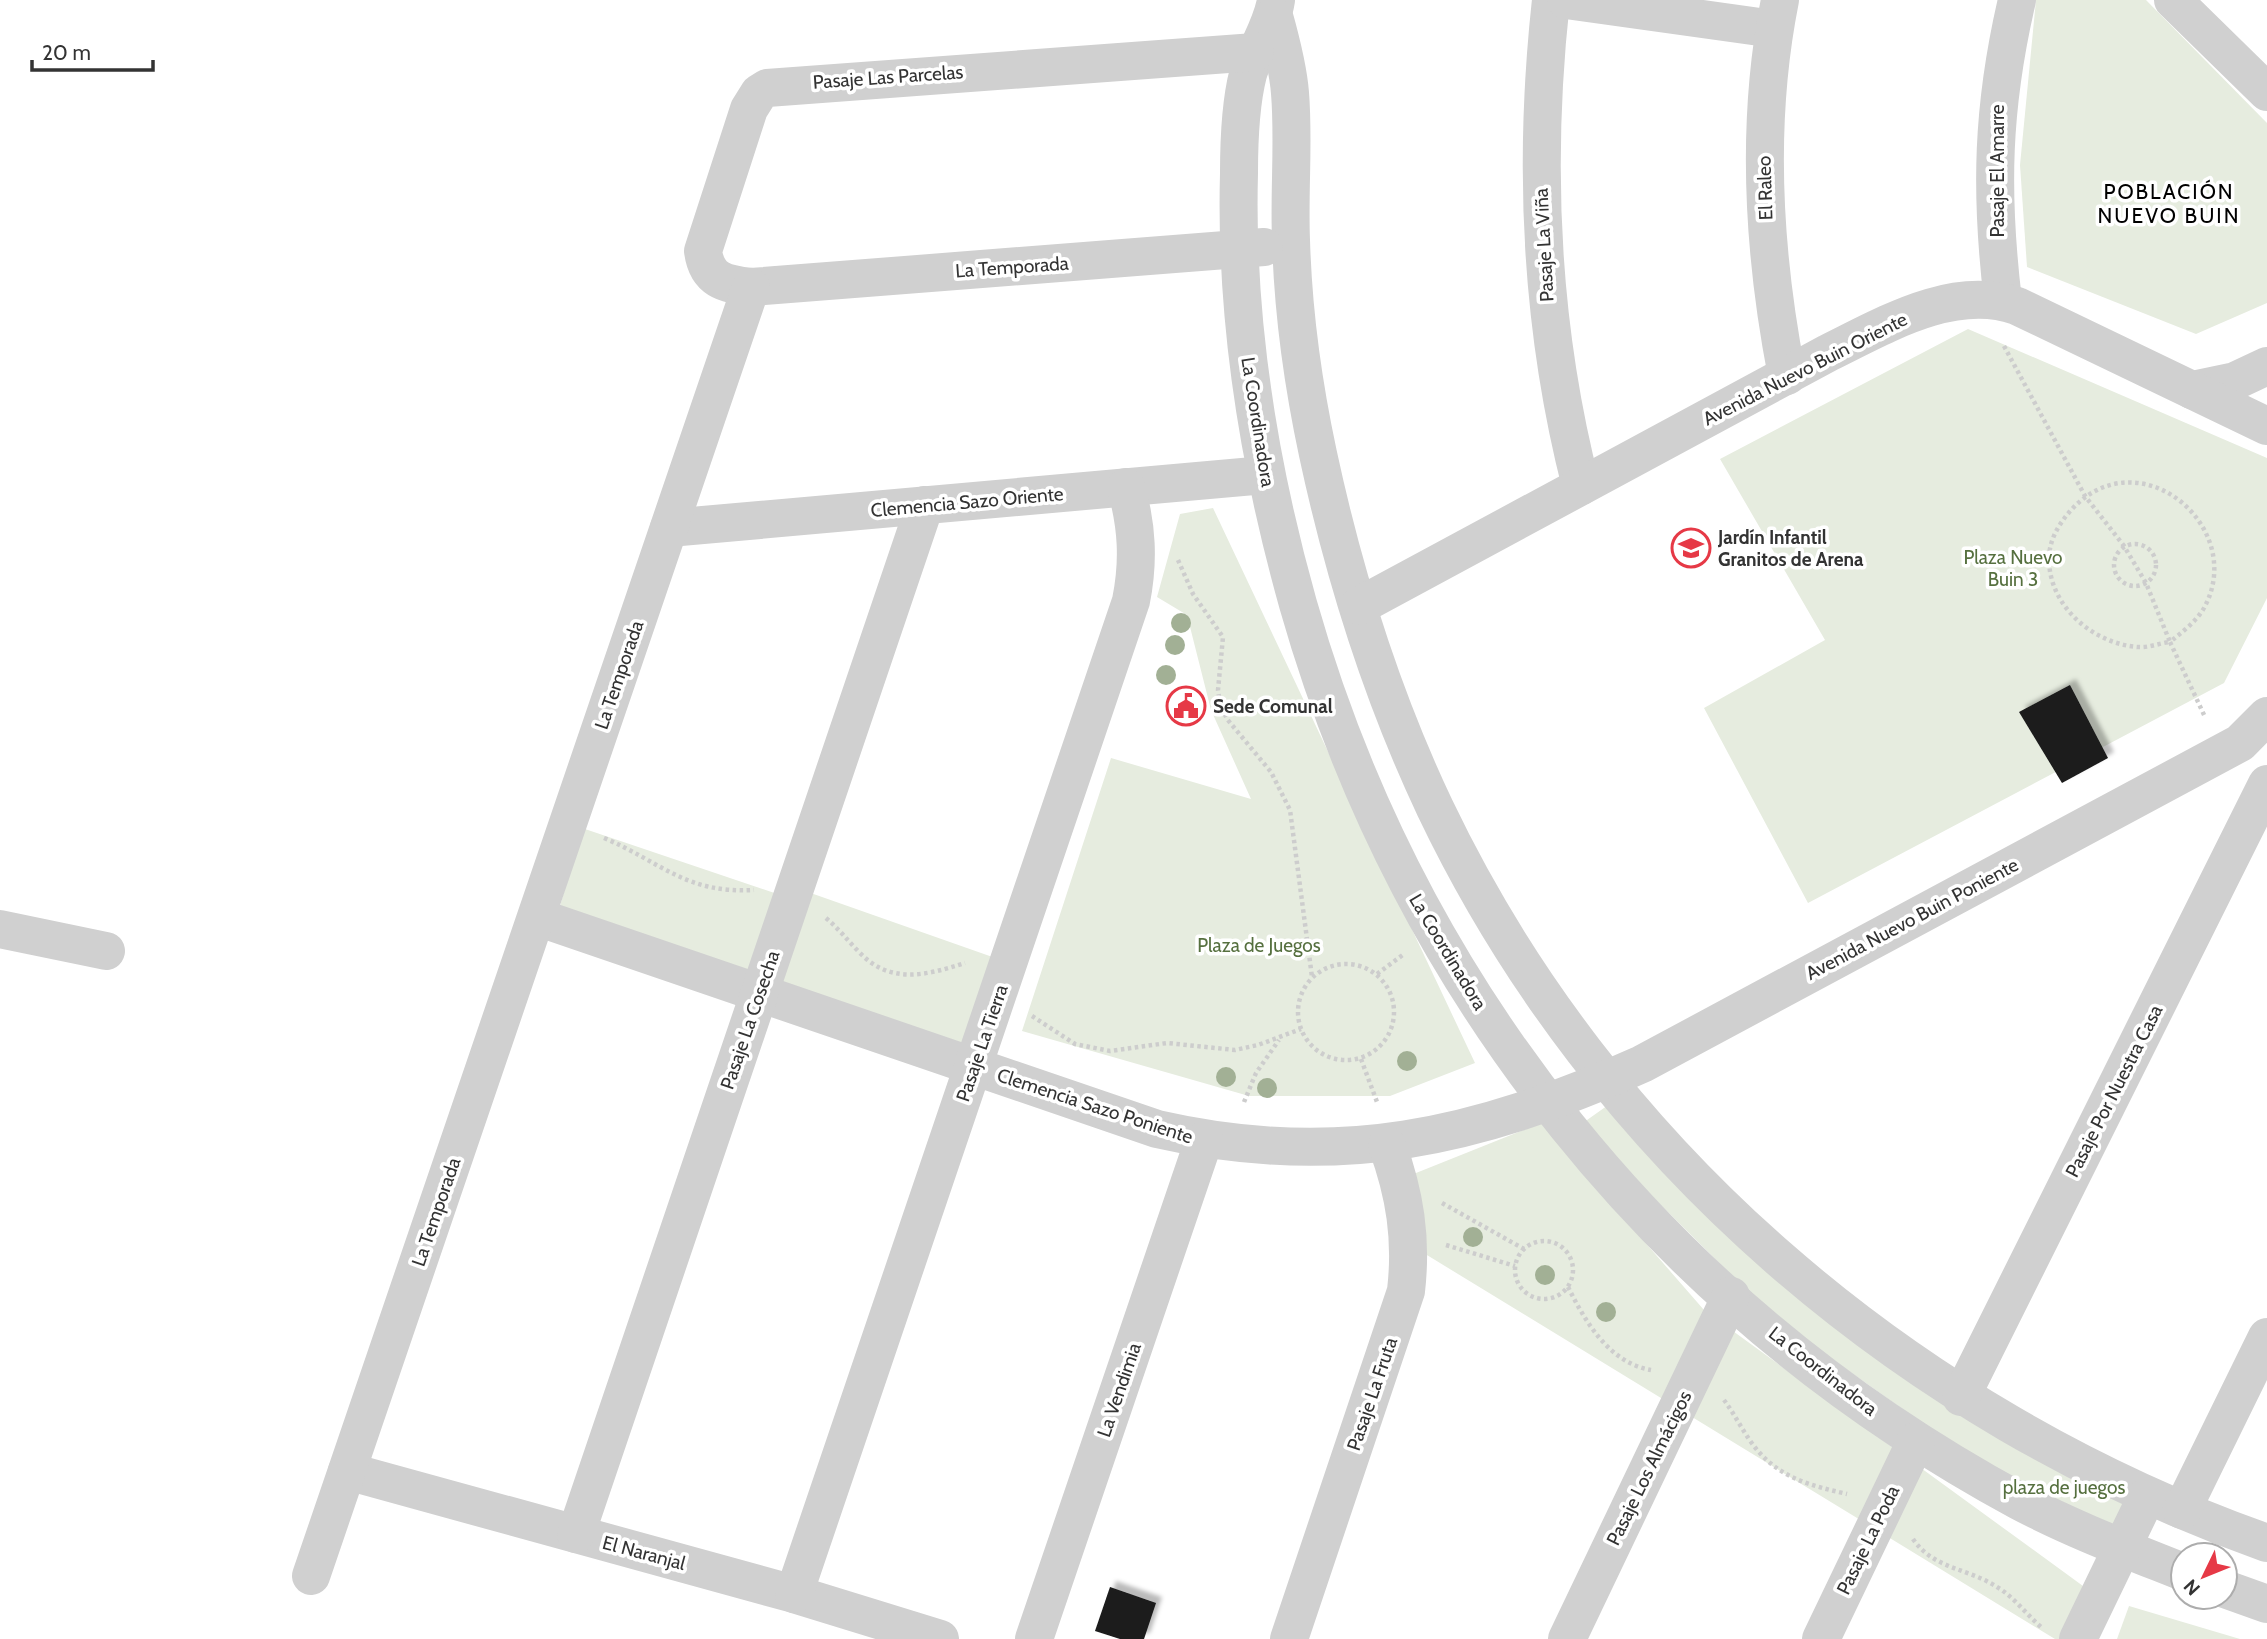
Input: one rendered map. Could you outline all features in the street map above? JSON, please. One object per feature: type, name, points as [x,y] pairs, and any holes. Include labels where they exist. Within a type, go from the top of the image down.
[{"type":"street","name":"Pasaje La Viña","points":[[1551,0],[1540,129],[1544,268],[1559,387],[1581,486]]},
{"type":"street","points":[[1566,0],[1777,15]]},
{"type":"street","name":"Pasaje El Amarre","points":[[2001,320],[1993,198],[1994,142],[1999,87],[2017,0]]},
{"type":"street","points":[[2174,0],[2267,92]]},
{"type":"street","name":"La Coordinadora","points":[[1275,8],[1255,52],[1244,95],[1239,170],[1239,249],[1244,332],[1265,475],[1309,641],[1360,785],[1389,849],[1457,972],[1545,1102],[1644,1214],[1731,1296],[1804,1359],[1916,1441],[2024,1503],[2169,1566]]},
{"type":"street","name":"La Coordinadora","points":[[1275,8],[1290,90],[1291,245],[1296,317],[1317,451],[1335,529],[1405,740],[1470,875],[1533,976],[1608,1079],[1665,1147],[1726,1210],[1791,1270],[1902,1358],[1961,1397],[2043,1444],[2147,1496],[2267,1543]]},
{"type":"street","name":"El Raleo","points":[[1777,15],[1764,141],[1765,197],[1776,317],[1787,376]]},
{"type":"street","name":"Pasaje Las Parcelas","points":[[751,287],[726,285],[717,280],[704,262],[703,251],[749,109],[767,88],[1255,52]]},
{"type":"street","name":"La Temporada","points":[[311,1576],[751,287],[1291,245]]},
{"type":"street","name":"Avenida Nuevo Buin Oriente","points":[[1359,606],[1870,333],[1920,312],[1972,299],[2001,320],[2192,390],[2267,426]]},
{"type":"street","points":[[2192,390],[2235,381],[2267,366]]},
{"type":"street","name":"Clemencia Sazo Oriente","points":[[669,528],[1265,475]]},
{"type":"street","name":"Pasaje La Tierra","points":[[794,1594],[1131,601],[1137,535],[1126,487]]},
{"type":"street","name":"Pasaje La Cosecha","points":[[576,1534],[925,505]]},
{"type":"street","name":"Avenida Nuevo Buin Poniente","points":[[1545,1102],[1642,1064],[2240,743],[2267,716]]},
{"type":"street","points":[[2240,743],[2267,772]]},
{"type":"street","name":"Pasaje Por Nuestra Casa","points":[[1961,1397],[2267,784]]},
{"type":"street","name":"Clemencia Sazo Poniente","points":[[537,918],[1157,1129],[1204,1140],[1288,1149],[1387,1145],[1460,1129],[1545,1102]]},
{"type":"street","points":[[0,929],[106,951]]},
{"type":"street","name":"La Vendimia","points":[[1034,1639],[1204,1140]]},
{"type":"street","name":"Pasaje La Fruta","points":[[1289,1639],[1406,1292],[1409,1233],[1400,1182],[1387,1145]]},
{"type":"street","name":"Pasaje Los Almácigos","points":[[1567,1639],[1731,1296]]},
{"type":"street","points":[[2182,1510],[2267,1337]]},
{"type":"street","name":"Pasaje La Poda","points":[[1821,1639],[1916,1441]]},
{"type":"street","name":"El Naranjal","points":[[347,1471],[794,1594],[940,1639]]},
{"type":"street","points":[[2064,1637],[2122,1548],[2147,1496]]},
{"type":"street","points":[[2239,1594],[2267,1604]]},
{"type":"path","points":[[2001,320],[2085,496],[2124,546],[2146,583],[2205,718]]},
{"type":"path","points":[[2144,481],[2173,496],[2204,527],[2213,552],[2214,576],[2204,608],[2170,642],[2139,647],[2116,644],[2082,627],[2061,601],[2048,561],[2050,546],[2064,517],[2085,496],[2112,484],[2144,481]]},
{"type":"path","points":[[2138,545],[2152,554],[2156,564],[2155,572],[2146,583],[2137,586],[2128,584],[2118,576],[2114,562],[2124,546],[2138,545]]},
{"type":"path","points":[[1177,552],[1184,579],[1223,637],[1218,690],[1220,704],[1227,719],[1270,772],[1290,810],[1312,977]]},
{"type":"path","points":[[1377,974],[1404,953]]},
{"type":"path","points":[[1344,964],[1356,964],[1377,974],[1393,999],[1392,1029],[1385,1042],[1361,1059],[1339,1060],[1320,1053],[1306,1038],[1298,1015],[1299,1001],[1312,977],[1332,966],[1344,964]]},
{"type":"path","points":[[1003,980],[1014,997],[1043,1026],[1087,1048],[1110,1051],[1167,1043],[1235,1049],[1280,1038],[1301,1029]]},
{"type":"path","points":[[1244,1105],[1256,1073],[1280,1038]]},
{"type":"path","points":[[1361,1059],[1378,1105]]},
{"type":"path","points":[[1400,1182],[1467,1215],[1524,1249]]},
{"type":"path","points":[[1409,1233],[1515,1266]]},
{"type":"path","points":[[1541,1240],[1551,1241],[1567,1251],[1574,1269],[1568,1287],[1553,1298],[1533,1297],[1519,1285],[1515,1266],[1524,1249],[1541,1240]]},
{"type":"path","points":[[1568,1287],[1588,1324],[1612,1350],[1644,1369],[1693,1376],[1719,1394],[1758,1451],[1784,1474],[1800,1482],[1865,1499],[1884,1508],[1897,1518],[1930,1557],[1997,1587],[2064,1637]]},
{"type":"green space","points":[[2036,0],[2146,0],[2267,123],[2267,303],[2196,334],[2027,267],[2020,165]]},
{"type":"green space","name":"Plaza Nuevo Buin 3","points":[[1968,329],[2267,458],[2267,598],[2224,683],[1808,903],[1704,708],[1825,640],[1720,459]]},
{"type":"green space","name":"Plaza de Juegos","points":[[1213,508],[1475,1063],[1390,1096],[1249,1096],[1022,1031],[1111,758],[1251,799],[1211,710],[1187,615],[1157,597],[1180,514]]},
{"type":"green space","points":[[582,828],[789,898],[756,982],[560,906]]},
{"type":"green space","points":[[805,891],[1001,960],[967,1054],[772,985]]},
{"type":"green space","name":"plaza de juegos","points":[[1611,1103],[1676,1176],[2131,1497],[2112,1531],[1959,1449],[1777,1320],[1580,1125]]},
{"type":"green space","points":[[1541,1123],[1704,1310],[2083,1586],[2061,1639],[2055,1639],[1422,1252],[1411,1175]]},
{"type":"green space","points":[[2129,1606],[2240,1639],[2117,1639]]},
{"type":"building","points":[[2070,685],[2108,758],[2062,783],[2019,712]]},
{"type":"building","points":[[1110,1587],[1156,1603],[1144,1639],[1120,1639],[1095,1631]]},
{"type":"place","name":"Jardín Infantil Granitos de Arena","points":[[1691,548]]},
{"type":"place","name":"Sede Comunal","points":[[1186,706]]},
{"type":"district","name":"POBLACIÓN NUEVO BUIN","points":[[2169,203]]}]
